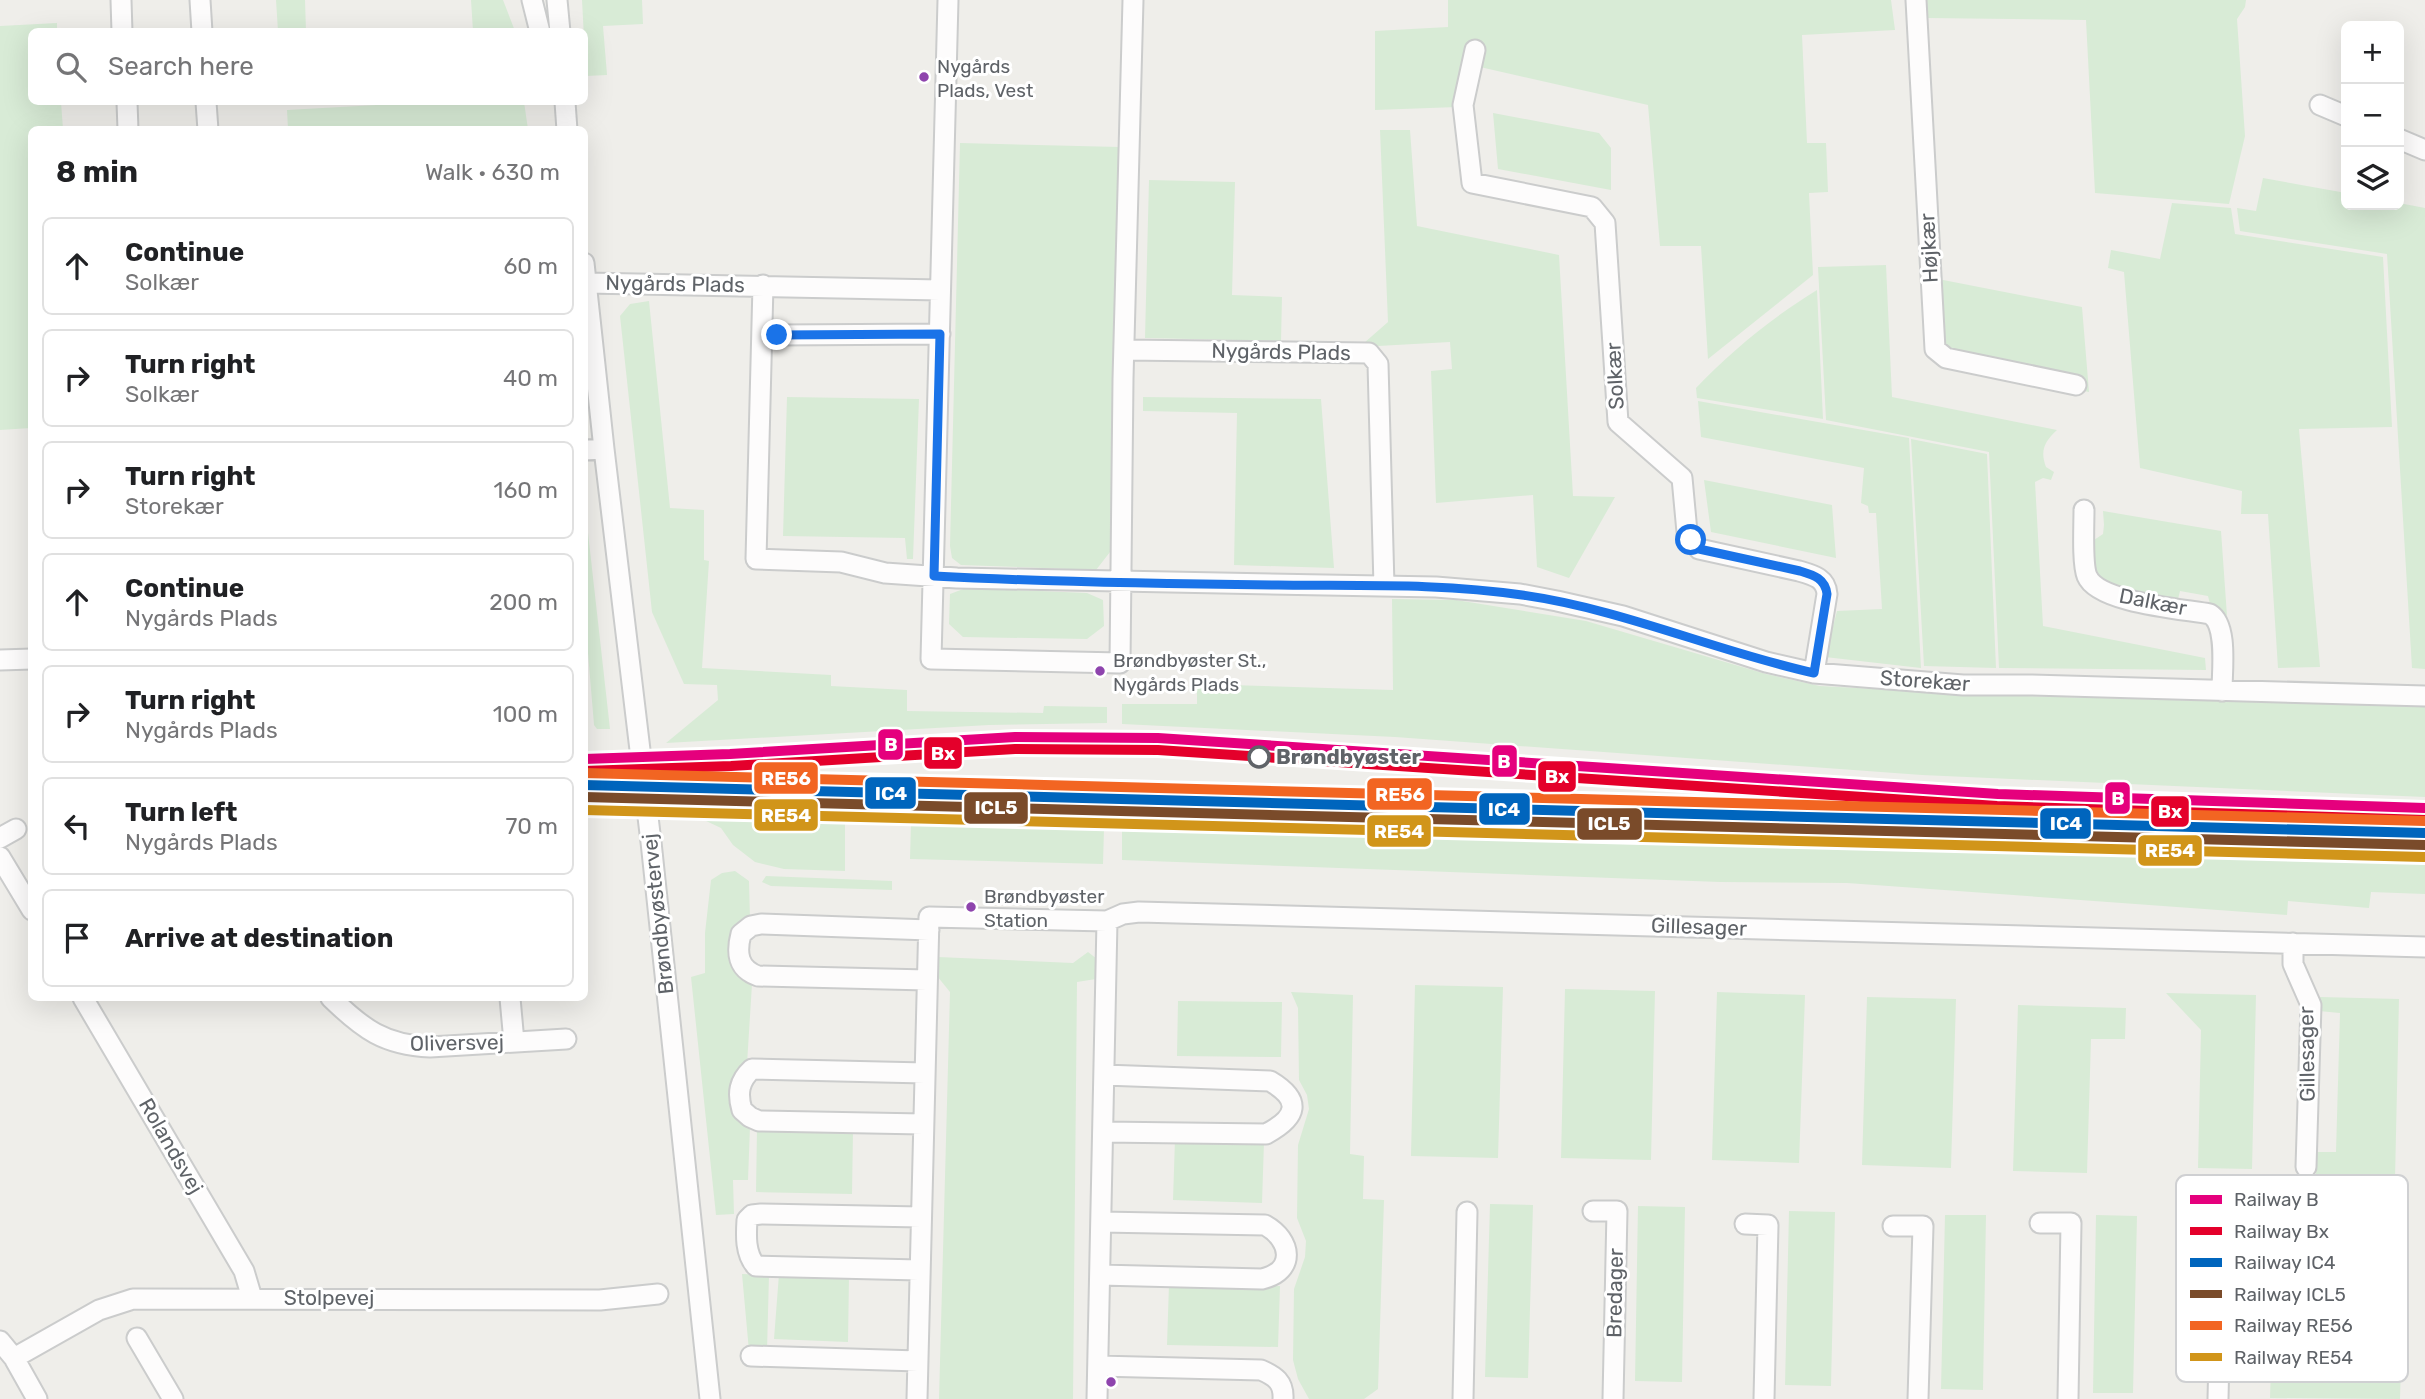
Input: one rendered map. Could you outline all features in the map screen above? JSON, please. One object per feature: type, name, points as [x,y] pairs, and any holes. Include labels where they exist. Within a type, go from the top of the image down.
[{"type":"street","points":[[121,0],[122,28]]},
{"type":"street","points":[[200,0],[202,28]]},
{"type":"street","points":[[532,0],[539,28]]},
{"type":"street","points":[[557,0],[560,28]]},
{"type":"street","points":[[948,0],[931,659],[1120,663],[1124,350],[1133,0]]},
{"type":"street","name":"Højkær","points":[[1916,0],[1935,349],[1939,355],[1946,358],[2076,385]]},
{"type":"street","name":"Solkær","points":[[1475,50],[1464,105],[1472,183],[1592,207],[1605,223],[1618,422],[1682,478],[1687,532],[1699,549],[1800,571],[1821,580],[1827,594],[1814,673]]},
{"type":"street","points":[[127,105],[128,126]]},
{"type":"street","points":[[206,105],[208,126]]},
{"type":"street","points":[[564,105],[567,126]]},
{"type":"street","points":[[2320,105],[2341,114]]},
{"type":"street","points":[[2404,141],[2425,150]]},
{"type":"street","name":"Nygårds Plads","points":[[588,283],[940,290]]},
{"type":"street","name":"Nygårds Plads","points":[[763,285],[756,559],[841,562],[885,573],[934,576],[1436,587]]},
{"type":"street","name":"Brøndbyøstervej","points":[[588,325],[594,450],[636,708],[710,1399]]},
{"type":"street","points":[[777,335],[940,334]]},
{"type":"street","name":"Nygårds Plads","points":[[1124,350],[1369,353],[1378,364],[1384,586]]},
{"type":"street","name":"Dalkær","points":[[2084,510],[2085,574],[2096,587],[2117,597],[2210,614],[2219,621],[2222,691]]},
{"type":"street","name":"Storekær","points":[[1436,587],[1520,594],[1567,603],[1623,617],[1766,662],[1814,673],[1963,685],[2425,696]]},
{"type":"street","points":[[0,660],[28,659]]},
{"type":"street","points":[[0,857],[28,903]]},
{"type":"street","name":"Gillesager","points":[[929,930],[929,917],[1107,921],[1124,914],[1139,912],[2425,947]]},
{"type":"street","points":[[1097,1399],[1107,921]]},
{"type":"street","points":[[917,1399],[919,1270],[928,980],[929,930],[761,925],[751,926],[741,934],[738,954],[741,964],[750,973],[758,976],[928,980]]},
{"type":"street","name":"Gillesager","points":[[2293,943],[2293,964],[2311,1005],[2306,1167]]},
{"type":"street","name":"Rolandsvej","points":[[85,1001],[244,1270],[252,1298]]},
{"type":"street","name":"Oliversvej","points":[[334,1001],[369,1031],[388,1041],[408,1046],[566,1039]]},
{"type":"street","name":"Oliversvej","points":[[510,1001],[514,1042]]},
{"type":"street","points":[[923,1124],[759,1121],[742,1110],[739,1088],[743,1077],[752,1069],[925,1073]]},
{"type":"street","points":[[1103,1132],[1266,1134],[1282,1126],[1292,1107],[1291,1098],[1285,1090],[1270,1081],[1104,1075]]},
{"type":"street","name":"Bredager","points":[[1593,1211],[1617,1211],[1613,1399]]},
{"type":"street","points":[[1463,1399],[1467,1212]]},
{"type":"street","points":[[919,1270],[756,1266],[748,1254],[746,1229],[747,1220],[752,1215],[761,1214],[921,1217]]},
{"type":"street","points":[[1100,1275],[1262,1279],[1275,1276],[1283,1268],[1286,1255],[1285,1242],[1277,1232],[1265,1225],[1101,1222]]},
{"type":"street","points":[[2040,1223],[2071,1223],[2068,1399]]},
{"type":"street","points":[[1745,1224],[1768,1225],[1764,1399]]},
{"type":"street","points":[[1894,1226],[1923,1226],[1918,1399]]},
{"type":"street","name":"Stolpevej","points":[[14,1358],[99,1310],[121,1301],[252,1298],[600,1300],[658,1294]]},
{"type":"street","points":[[137,1338],[173,1399]]},
{"type":"street","points":[[0,1341],[14,1358],[37,1399]]},
{"type":"street","points":[[751,1356],[918,1361]]},
{"type":"street","points":[[1098,1366],[1261,1370],[1276,1377],[1282,1385],[1283,1399]]},
{"type":"green space","points":[[276,0],[305,0],[306,28],[278,28]]},
{"type":"green space","points":[[471,0],[503,0],[514,28],[473,28]]},
{"type":"green space","points":[[582,0],[642,0],[643,24],[603,26],[607,75],[588,76],[588,28],[583,28]]},
{"type":"green space","points":[[1448,0],[1891,0],[1895,30],[1802,35],[1807,143],[1826,143],[1828,192],[1809,193],[1813,275],[1708,359],[1701,246],[1660,246],[1648,105],[1480,67],[1457,107],[1375,110],[1375,31],[1448,27]]},
{"type":"green space","points":[[1925,0],[2246,0],[2237,19],[2245,136],[2229,204],[2095,193],[2086,20],[1927,18]]},
{"type":"green space","points":[[57,23],[57,28],[28,28],[28,105],[61,105],[63,126],[28,126],[28,428],[0,430],[0,26]]},
{"type":"green space","points":[[376,105],[524,105],[528,126],[288,126],[287,110]]},
{"type":"green space","points":[[1493,113],[1599,133],[1611,148],[1611,190],[1498,169]]},
{"type":"green space","points":[[1380,130],[1410,130],[1417,226],[1559,255],[1573,496],[1615,497],[1569,578],[1537,567],[1533,495],[1436,503],[1431,371],[1452,369],[1450,342],[1378,346],[1364,343],[1388,322]]},
{"type":"green space","points":[[960,143],[1120,147],[1110,552],[1096,570],[961,565],[952,558],[950,546]]},
{"type":"green space","points":[[2263,178],[2341,192],[2341,210],[2404,210],[2404,204],[2425,208],[2425,669],[2412,668],[2387,254],[2240,231],[2237,208],[2256,211]]},
{"type":"green space","points":[[1149,180],[1235,182],[1232,295],[1282,297],[1281,341],[1145,338]]},
{"type":"green space","points":[[2172,203],[2231,208],[2235,234],[2383,257],[2392,427],[2299,429],[2320,667],[2278,668],[2268,514],[2241,514],[2242,491],[2140,468],[2124,272],[2108,268],[2111,250],[2160,259]]},
{"type":"green space","points":[[1886,265],[1892,397],[2057,430],[2043,451],[2046,467],[2054,472],[2051,480],[2043,478],[2035,482],[2043,626],[2205,658],[2206,670],[1999,668],[1989,452],[1826,420],[1818,267]]},
{"type":"green space","points":[[1938,279],[2082,307],[2089,392],[1943,360]]},
{"type":"green space","points":[[1817,290],[1823,419],[1697,398],[1696,388],[1724,360],[1769,323]]},
{"type":"green space","points":[[649,301],[670,508],[704,510],[704,560],[709,561],[702,668],[831,675],[831,686],[907,690],[907,711],[1043,713],[1044,706],[1107,707],[1107,723],[989,725],[666,743],[718,700],[717,685],[684,684],[652,612],[620,316],[630,304]]},
{"type":"green space","points":[[787,397],[919,399],[913,559],[907,559],[905,538],[783,536]]},
{"type":"green space","points":[[1143,397],[1321,399],[1334,568],[1234,565],[1237,413],[1143,411]]},
{"type":"green space","points":[[1698,401],[1909,438],[1921,668],[1825,657],[1837,611],[1882,609],[1876,513],[1869,513],[1868,506],[1861,503],[1864,468],[1701,437]]},
{"type":"green space","points":[[1911,439],[1987,454],[1996,668],[1924,666]]},
{"type":"green space","points":[[1704,480],[1832,505],[1836,558],[1711,532]]},
{"type":"green space","points":[[2103,511],[2221,531],[2227,616],[2210,604],[2208,596],[2180,591],[2178,599],[2125,589],[2100,577],[2095,564],[2094,540],[2103,534]]},
{"type":"green space","points":[[588,533],[610,729],[597,729],[594,725],[588,653]]},
{"type":"green space","points":[[966,588],[1087,593],[1103,600],[1104,626],[1087,639],[963,637],[949,624],[950,594]]},
{"type":"green space","points":[[1392,599],[1456,600],[1586,621],[1766,674],[1820,686],[1988,695],[2425,703],[2425,797],[1922,775],[1395,737],[1122,724],[1122,704],[1197,704],[1197,684],[1393,690]]},
{"type":"green space","points":[[672,809],[845,812],[845,871],[784,869],[755,862],[733,845],[721,828],[704,820],[675,818]]},
{"type":"green space","points":[[1122,818],[2425,851],[2425,894],[2371,892],[2369,908],[2288,901],[2287,915],[1847,883],[1720,882],[1122,860]]},
{"type":"green space","points":[[911,823],[1104,829],[1103,864],[910,859]]},
{"type":"green space","points":[[735,871],[749,881],[750,919],[742,975],[752,984],[747,1064],[738,1119],[744,1126],[750,1127],[748,1180],[733,1180],[734,1214],[716,1215],[691,977],[705,973],[705,933],[711,880],[722,873]]},
{"type":"green space","points":[[766,876],[892,881],[892,890],[771,886],[762,882]]},
{"type":"green space","points":[[1088,952],[1097,959],[1096,979],[1077,982],[1073,1399],[939,1399],[950,992],[937,976],[938,957],[1073,963]]},
{"type":"green space","points":[[1415,985],[1503,987],[1498,1158],[1411,1156]]},
{"type":"green space","points":[[1565,989],[1655,991],[1651,1160],[1561,1158]]},
{"type":"green space","points":[[1291,992],[1353,995],[1350,1154],[1364,1156],[1363,1199],[1384,1200],[1378,1389],[1364,1399],[1309,1399],[1298,1379],[1293,1360],[1294,1289],[1305,1257],[1306,1241],[1297,1218],[1298,1145],[1309,1109],[1307,1095],[1299,1080],[1298,1008]]},
{"type":"green space","points":[[1717,992],[1805,995],[1799,1163],[1712,1160]]},
{"type":"green space","points":[[2166,993],[2256,995],[2252,1169],[2198,1168],[2201,1030]]},
{"type":"green space","points":[[1867,997],[1956,999],[1951,1168],[1862,1165]]},
{"type":"green space","points":[[2320,997],[2399,999],[2395,1175],[2316,1175],[2316,1152],[2336,1152],[2340,1013],[2319,1011]]},
{"type":"green space","points":[[1178,1001],[1282,1002],[1281,1057],[1177,1056]]},
{"type":"green space","points":[[2018,1005],[2126,1008],[2125,1039],[2091,1039],[2087,1173],[2013,1171]]},
{"type":"green space","points":[[757,1129],[853,1131],[852,1194],[756,1192]]},
{"type":"green space","points":[[1175,1139],[1264,1142],[1262,1203],[1173,1200]]},
{"type":"green space","points":[[1490,1204],[1533,1205],[1528,1378],[1485,1377]]},
{"type":"green space","points":[[1638,1206],[1685,1207],[1682,1382],[1635,1381]]},
{"type":"green space","points":[[1789,1211],[1835,1212],[1831,1386],[1785,1385]]},
{"type":"green space","points":[[1945,1215],[1986,1215],[1983,1390],[1941,1389]]},
{"type":"green space","points":[[2096,1215],[2137,1216],[2133,1393],[2093,1393]]},
{"type":"green space","points":[[742,1274],[769,1275],[767,1351],[749,1351]]},
{"type":"green space","points":[[779,1274],[849,1277],[848,1342],[774,1339]]},
{"type":"green space","points":[[1169,1284],[1280,1286],[1278,1347],[1167,1345]]},
{"type":"green space","points":[[2271,1382],[2400,1382],[2400,1399],[2270,1398]]},
{"type":"rail line","name":"B","points":[[588,759],[730,754],[1015,737],[1158,738],[1998,794],[2425,808]]},
{"type":"rail line","name":"Bx","points":[[588,771],[731,766],[1015,749],[1158,750],[1997,806],[2425,820]]},
{"type":"rail line","name":"RE56","points":[[588,773],[2425,821]]},
{"type":"rail line","name":"IC4","points":[[588,785],[2425,833]]},
{"type":"rail line","name":"ICL5","points":[[588,797],[2425,845]]},
{"type":"rail line","name":"RE54","points":[[588,810],[2424,857]]},
{"type":"place","name":"Nygårds Plads, Vest","points":[[924,77]]},
{"type":"place","name":"Brøndbyøster St., Nygårds Plads","points":[[1100,671]]},
{"type":"place","name":"Brøndbyøster","points":[[1259,757]]},
{"type":"place","name":"Brøndbyøster Station","points":[[971,907]]},
{"type":"route","points":[[777,335],[940,334],[934,576],[1436,587],[1520,594],[1623,617],[1766,662],[1814,673],[1827,594],[1821,580],[1800,571],[1699,549],[1691,540]]}]
